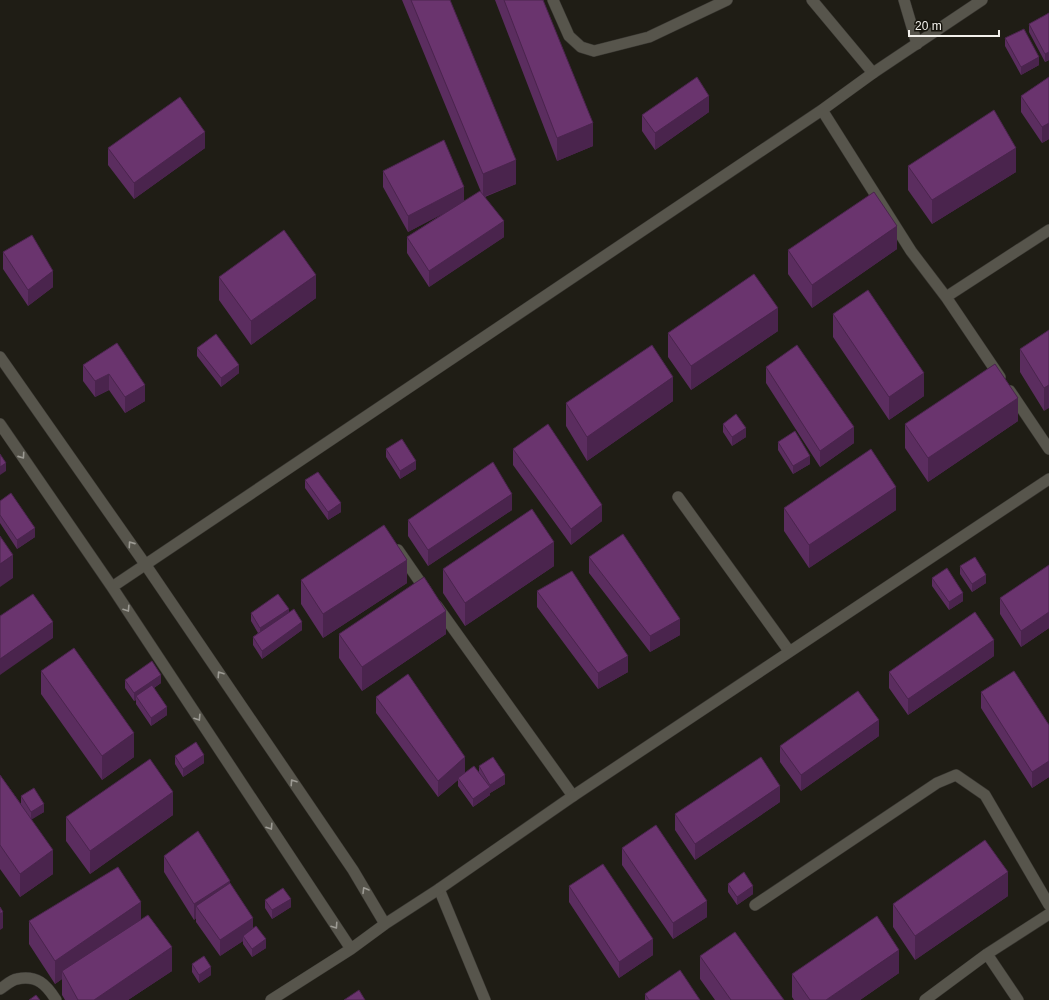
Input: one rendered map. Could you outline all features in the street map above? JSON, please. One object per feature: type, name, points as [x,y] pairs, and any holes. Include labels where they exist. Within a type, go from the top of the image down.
[{"type":"street","points":[[553,0],[569,36],[581,47],[594,51],[649,37],[727,0]]},
{"type":"street","points":[[812,0],[873,74]]},
{"type":"street","points":[[904,0],[917,44]]},
{"type":"street","points":[[112,587],[822,110],[982,0]]},
{"type":"street","points":[[822,110],[911,251],[946,297],[1049,449]]},
{"type":"street","points":[[946,297],[1049,230]]},
{"type":"street","points":[[0,358],[145,564],[353,870],[385,924]]},
{"type":"street","points":[[0,424],[112,587],[351,949]]},
{"type":"street","points":[[270,1000],[351,949],[385,924],[439,889],[572,796],[1049,479]]},
{"type":"street","points":[[678,496],[789,651]]},
{"type":"street","points":[[397,548],[572,796]]},
{"type":"street","points":[[755,905],[936,783],[956,775],[984,795],[1049,904]]},
{"type":"street","points":[[439,889],[485,1000]]},
{"type":"street","points":[[925,1000],[987,954],[1049,914]]},
{"type":"street","points":[[987,954],[1018,1000]]},
{"type":"street","points":[[0,989],[16,979],[34,978],[48,988],[56,1000]]},
{"type":"building","points":[[411,0],[450,0],[516,160],[483,174]]},
{"type":"building","points":[[504,0],[543,0],[593,123],[557,138]]},
{"type":"building","points":[[1049,13],[1049,52],[1045,54],[1029,24]]},
{"type":"building","points":[[1024,29],[1039,57],[1021,67],[1005,38]]},
{"type":"building","points":[[697,77],[709,96],[655,133],[642,115]]},
{"type":"building","points":[[1049,77],[1049,123],[1042,127],[1021,96]]},
{"type":"building","points":[[180,97],[205,132],[134,183],[108,148]]},
{"type":"building","points":[[994,110],[1016,148],[932,200],[908,166]]},
{"type":"building","points":[[444,140],[464,187],[408,216],[383,171]]},
{"type":"building","points":[[480,191],[504,221],[429,271],[407,237]]},
{"type":"building","points":[[874,192],[897,226],[812,285],[788,250]]},
{"type":"building","points":[[284,230],[316,275],[251,321],[219,277]]},
{"type":"building","points":[[32,235],[53,271],[28,290],[3,252]]},
{"type":"building","points":[[754,274],[778,308],[691,366],[668,333]]},
{"type":"building","points":[[868,290],[924,373],[889,397],[833,314]]},
{"type":"building","points":[[1049,330],[1049,385],[1044,388],[1020,349]]},
{"type":"building","points":[[216,334],[239,365],[221,378],[197,348]]},
{"type":"building","points":[[117,343],[145,385],[125,397],[109,374],[95,381],[83,365]]},
{"type":"building","points":[[652,345],[673,377],[587,437],[566,403]]},
{"type":"building","points":[[797,345],[854,427],[820,451],[766,367]]},
{"type":"building","points":[[995,364],[1018,398],[928,458],[905,424]]},
{"type":"building","points":[[736,414],[746,428],[732,437],[723,424]]},
{"type":"building","points":[[548,424],[602,505],[571,529],[513,449]]},
{"type":"building","points":[[795,431],[810,456],[793,466],[778,442]]},
{"type":"building","points":[[402,439],[416,461],[400,471],[386,449]]},
{"type":"building","points":[[871,449],[896,487],[809,545],[784,508]]},
{"type":"building","points":[[0,454],[6,463],[0,467]]},
{"type":"building","points":[[493,462],[512,494],[428,550],[408,520]]},
{"type":"building","points":[[318,472],[341,503],[328,512],[305,480]]},
{"type":"building","points":[[11,493],[35,528],[17,540],[0,515],[0,501]]},
{"type":"building","points":[[532,509],[554,542],[465,603],[443,569]]},
{"type":"building","points":[[384,525],[407,560],[323,614],[301,580]]},
{"type":"building","points":[[623,534],[680,619],[650,636],[589,557]]},
{"type":"building","points":[[0,536],[13,555],[0,564]]},
{"type":"building","points":[[975,557],[986,575],[972,584],[960,566]]},
{"type":"building","points":[[1049,565],[1049,612],[1021,631],[1000,598]]},
{"type":"building","points":[[947,568],[963,593],[949,602],[932,578]]},
{"type":"building","points":[[572,571],[628,656],[598,673],[537,591]]},
{"type":"building","points":[[424,577],[446,611],[362,667],[339,634]]},
{"type":"building","points":[[33,594],[53,622],[0,659],[0,616]]},
{"type":"building","points":[[278,594],[289,609],[260,628],[251,613]]},
{"type":"building","points":[[294,609],[302,622],[262,651],[253,637]]},
{"type":"building","points":[[975,612],[994,640],[908,699],[889,672]]},
{"type":"building","points":[[74,648],[134,733],[102,756],[41,671]]},
{"type":"building","points":[[152,661],[161,675],[134,693],[125,680]]},
{"type":"building","points":[[1014,671],[1049,725],[1049,761],[1032,772],[981,692]]},
{"type":"building","points":[[408,674],[465,757],[438,781],[376,697]]},
{"type":"building","points":[[152,685],[167,707],[151,718],[136,696]]},
{"type":"building","points":[[858,691],[879,720],[801,775],[780,746]]},
{"type":"building","points":[[196,742],[204,755],[183,769],[175,756]]},
{"type":"building","points":[[493,757],[505,775],[490,785],[479,766]]},
{"type":"building","points":[[761,757],[780,786],[695,844],[675,814]]},
{"type":"building","points":[[150,759],[173,792],[90,851],[66,817]]},
{"type":"building","points":[[474,766],[490,787],[473,799],[458,778]]},
{"type":"building","points":[[0,775],[53,850],[20,874],[0,845]]},
{"type":"building","points":[[34,788],[44,804],[31,812],[21,796]]},
{"type":"building","points":[[656,825],[707,901],[673,923],[622,848]]},
{"type":"building","points":[[198,831],[230,881],[194,904],[164,856]]},
{"type":"building","points":[[985,840],[1008,872],[915,936],[893,904]]},
{"type":"building","points":[[603,864],[653,939],[619,962],[569,886]]},
{"type":"building","points":[[118,867],[141,902],[55,961],[29,921]]},
{"type":"building","points":[[744,872],[753,886],[737,897],[728,884]]},
{"type":"building","points":[[230,883],[253,918],[220,940],[196,906]]},
{"type":"building","points":[[283,888],[291,899],[272,910],[265,900]]},
{"type":"building","points":[[0,907],[3,912],[0,914]]},
{"type":"building","points":[[148,915],[172,947],[94,1000],[78,1000],[62,971]]},
{"type":"building","points":[[877,916],[899,950],[826,1000],[810,1000],[792,974]]},
{"type":"building","points":[[256,926],[266,939],[252,949],[243,936]]},
{"type":"building","points":[[735,932],[784,1000],[731,1000],[700,956]]},
{"type":"building","points":[[204,956],[211,967],[199,975],[192,964]]},
{"type":"building","points":[[680,970],[700,1000],[649,1000],[645,994]]},
{"type":"building","points":[[359,990],[365,1000],[344,1000]]},
{"type":"building","points":[[36,995],[40,1000],[29,1000]]}]
